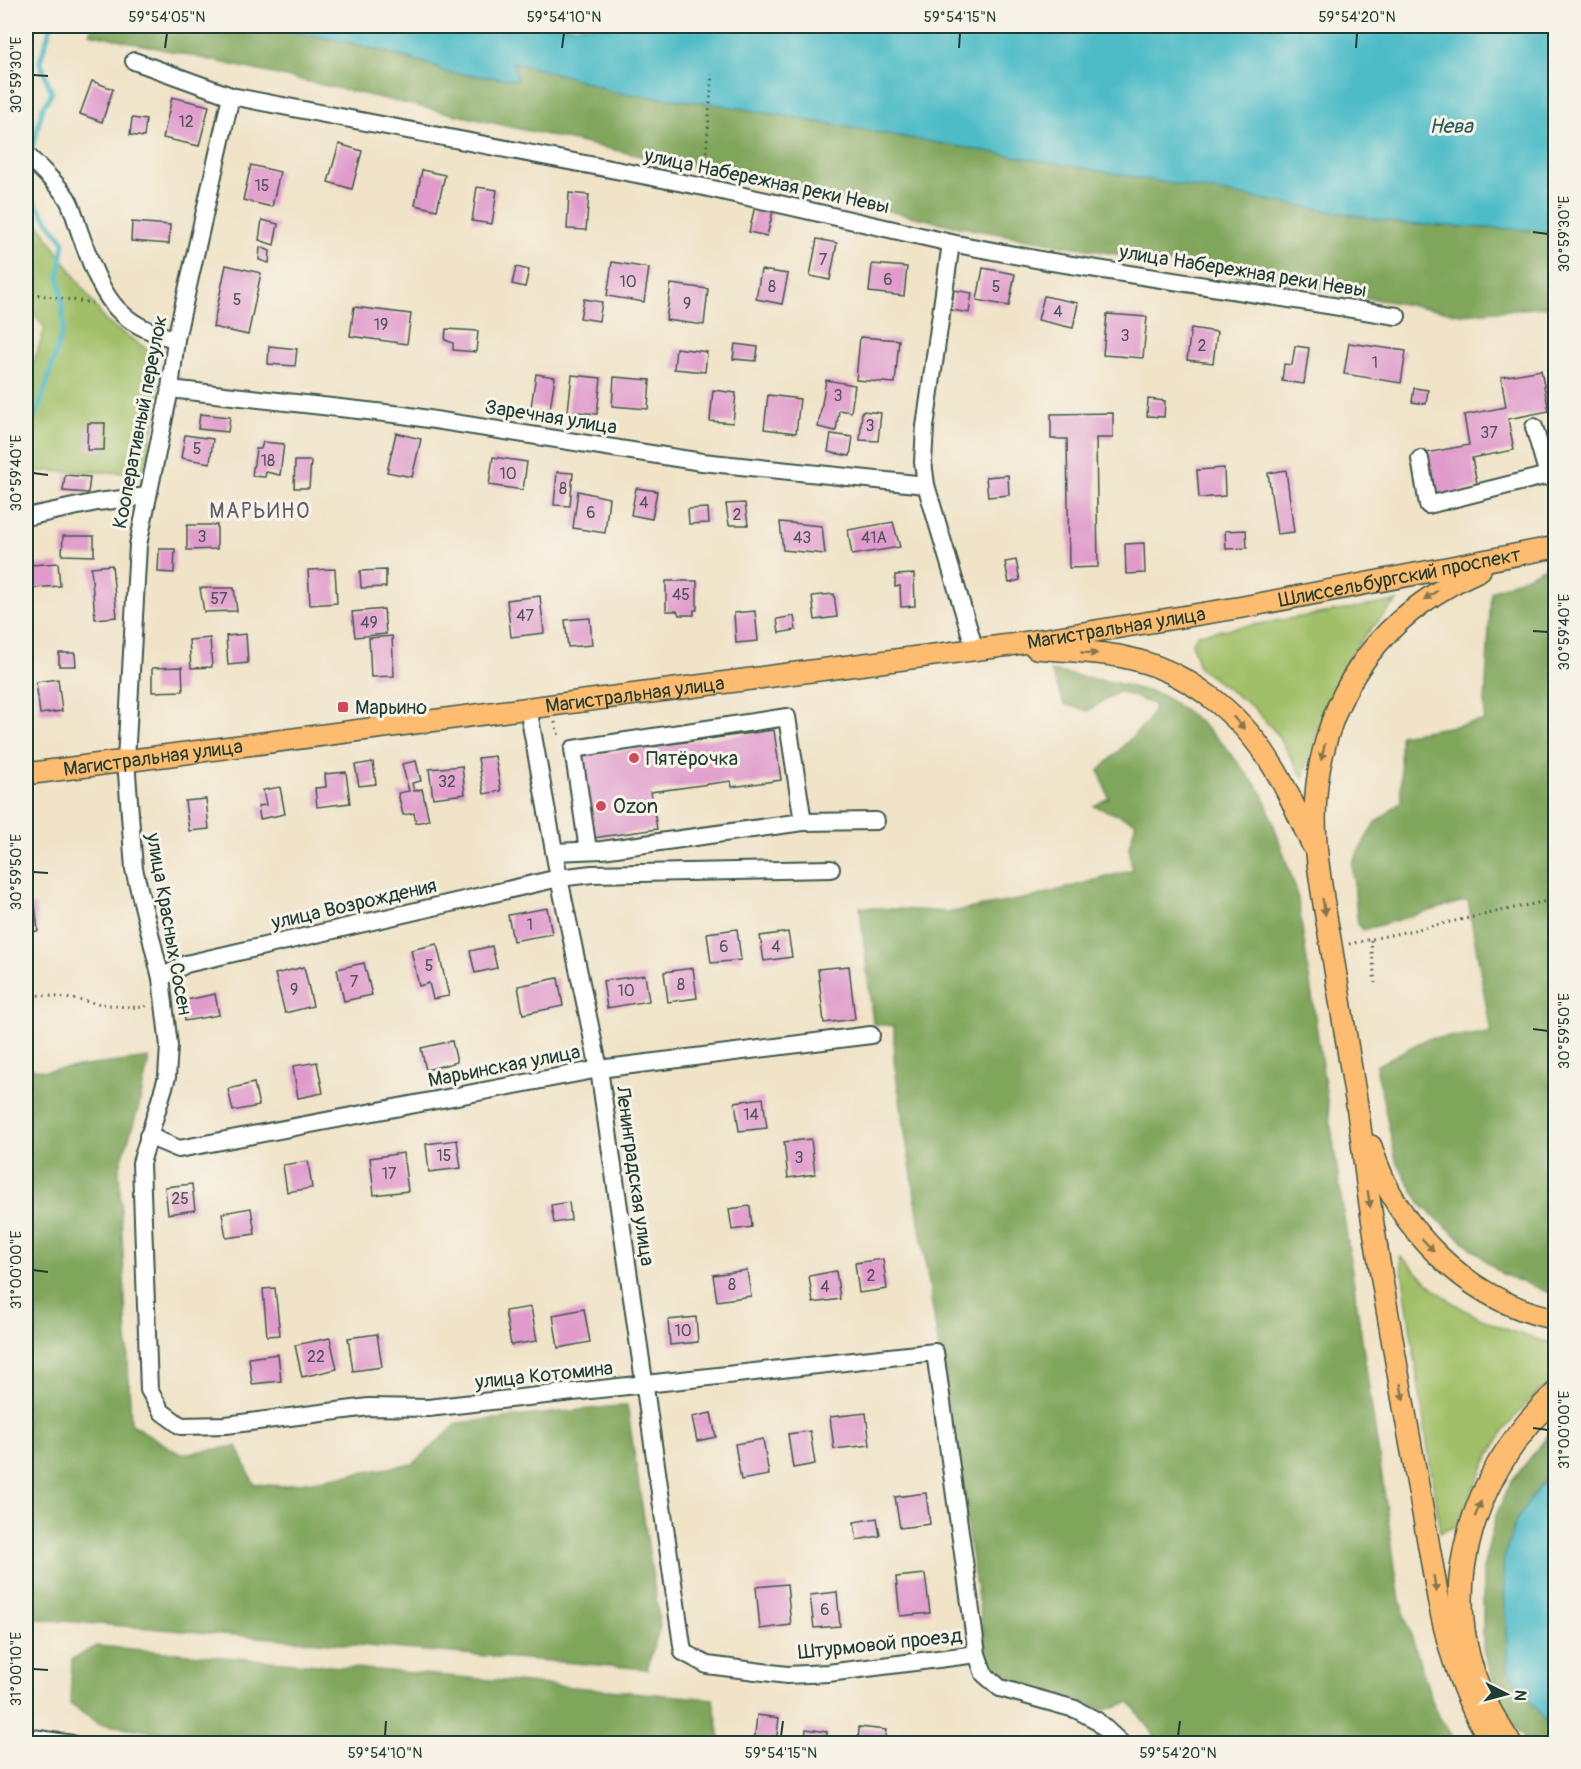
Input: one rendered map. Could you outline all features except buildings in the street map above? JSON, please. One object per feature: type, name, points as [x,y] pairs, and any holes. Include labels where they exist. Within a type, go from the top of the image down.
[{"type":"highway","points":[[1509,1743],[1478,1689],[1465,1645],[1461,1598],[1464,1561],[1474,1516],[1496,1467],[1532,1417],[1556,1394]]},
{"type":"main road","name":"Шлиссельбургский проспект","points":[[1243,607],[1556,547]]},
{"type":"main road","points":[[1493,1743],[1481,1726],[1466,1692],[1444,1630],[1371,1210],[1356,1100],[1314,849],[1322,754],[1335,713],[1363,662],[1397,622],[1416,605],[1462,578],[1523,554]]},
{"type":"main road","name":"Магистральная улица","points":[[26,774],[975,650],[1243,607]]},
{"type":"main road","points":[[1010,645],[1124,657],[1154,665],[1195,685],[1221,705],[1260,747],[1274,767],[1314,849]]},
{"type":"main road","points":[[1356,1100],[1386,1185],[1420,1236],[1456,1270],[1482,1288],[1528,1311],[1556,1319]]},
{"type":"street","name":"улица Набережная реки Невы","points":[[134,62],[231,96],[704,187],[951,243],[1047,261],[1397,316]]},
{"type":"street","name":"Кооперативный переулок","points":[[126,760],[138,545],[170,389],[176,339],[231,96]]},
{"type":"street","points":[[26,154],[68,199],[92,266],[107,296],[122,317],[151,333],[176,339]]},
{"type":"street","points":[[951,243],[925,427],[923,462],[926,485],[975,650]]},
{"type":"street","name":"Заречная улица","points":[[170,389],[403,415],[702,462],[926,485]]},
{"type":"street","points":[[1420,459],[1428,505],[1552,479],[1534,427]]},
{"type":"street","points":[[26,517],[97,502],[148,496]]},
{"type":"street","name":"Ленинградская улица","points":[[528,708],[559,879],[598,1070],[683,1652]]},
{"type":"street","points":[[588,850],[573,749],[787,717],[803,822]]},
{"type":"street","name":"улица Красных Сосен","points":[[126,760],[134,868],[161,978],[168,1046],[167,1077],[141,1163],[149,1390],[162,1412]]},
{"type":"street","points":[[554,852],[588,850],[803,822],[876,821]]},
{"type":"street","name":"улица Возрождения","points":[[161,978],[186,964],[559,879],[592,874],[831,869]]},
{"type":"street","name":"Марьинская улица","points":[[148,1136],[179,1149],[598,1070],[871,1035]]},
{"type":"street","name":"улица Котомина","points":[[162,1412],[181,1426],[226,1425],[369,1407],[428,1408],[935,1352],[977,1654]]},
{"type":"street","name":"Штурмовой проезд","points":[[683,1652],[707,1665],[787,1675],[828,1673],[977,1654]]},
{"type":"street","points":[[977,1654],[984,1674],[1000,1688],[1075,1709],[1096,1720],[1122,1743]]},
{"type":"street","points":[[26,1737],[72,1743]]},
{"type":"path","points":[[704,187],[712,74]]},
{"type":"path","points":[[711,82],[717,83]]},
{"type":"path","points":[[26,293],[67,298]]},
{"type":"path","points":[[1375,983],[1371,940],[1556,899]]},
{"type":"path","points":[[26,995],[59,996],[132,1007],[145,1006],[161,978]]},
{"type":"green space","points":[[93,26],[254,26],[307,32],[436,66],[444,72],[517,80],[511,62],[575,78],[613,92],[715,104],[1404,224],[1555,231],[1555,306],[1461,314],[960,227],[89,33]]},
{"type":"green space","points":[[26,209],[32,214],[106,322],[153,353],[159,394],[145,473],[40,471],[26,474],[26,386],[45,328],[26,305]]},
{"type":"green space","points":[[1556,563],[1555,1295],[1502,1274],[1422,1206],[1396,1161],[1376,1066],[1426,1039],[1491,1033],[1468,900],[1363,930],[1358,925],[1352,864],[1374,824],[1401,802],[1400,735],[1484,721],[1491,592]]},
{"type":"green space","points":[[1397,601],[1361,640],[1347,661],[1331,693],[1303,778],[1278,735],[1254,708],[1199,668],[1192,643],[1198,634]]},
{"type":"green space","points":[[1051,671],[1116,683],[1162,695],[1194,717],[1222,743],[1263,794],[1297,893],[1400,1601],[1435,1710],[1456,1743],[1159,1743],[1130,1702],[1104,1710],[1007,1678],[988,1663],[894,1061],[894,1026],[873,1024],[860,907],[951,912],[1034,897],[1132,870],[1129,847],[1136,822],[1094,806],[1109,798],[1099,771],[1147,722],[1155,705],[1119,691],[1088,711],[1064,704]]},
{"type":"green space","points":[[149,1058],[139,1106],[119,1169],[131,1424],[180,1454],[237,1446],[254,1484],[282,1486],[413,1464],[458,1423],[627,1405],[660,1626],[647,1669],[26,1618],[26,1067],[44,1071]]},
{"type":"green space","points":[[1400,1256],[1434,1288],[1461,1308],[1507,1330],[1555,1344],[1555,1380],[1537,1393],[1508,1426],[1485,1464],[1458,1525],[1440,1533]]},
{"type":"green space","points":[[1555,1427],[1555,1464],[1515,1522],[1503,1563],[1508,1671],[1555,1734],[1555,1743],[1527,1743],[1506,1717],[1483,1650],[1483,1569],[1496,1515],[1511,1482]]},
{"type":"green space","points":[[97,1646],[713,1699],[721,1743],[247,1744],[99,1724],[70,1704],[72,1659]]},
{"type":"water","name":"Нева","points":[[254,26],[1555,26],[1555,231],[1404,224],[715,104],[613,92],[574,78],[512,62],[518,80],[444,72],[436,66],[348,42]]},
{"type":"water","points":[[1555,1464],[1555,1734],[1508,1671],[1503,1563],[1515,1522]]},
{"type":"waterway","points":[[32,149],[43,107],[52,93],[40,61],[51,26]]},
{"type":"waterway","points":[[26,182],[27,174]]},
{"type":"waterway","points":[[26,191],[64,242],[59,276],[64,325],[40,405],[26,433]]},
{"type":"place","name":"Марьино","points":[[343,707]]},
{"type":"place","name":"Пятёрочка","points":[[634,758]]},
{"type":"place","name":"Ozon","points":[[601,806]]},
{"type":"district","name":"МАРЬИНО","points":[[260,511]]}]
